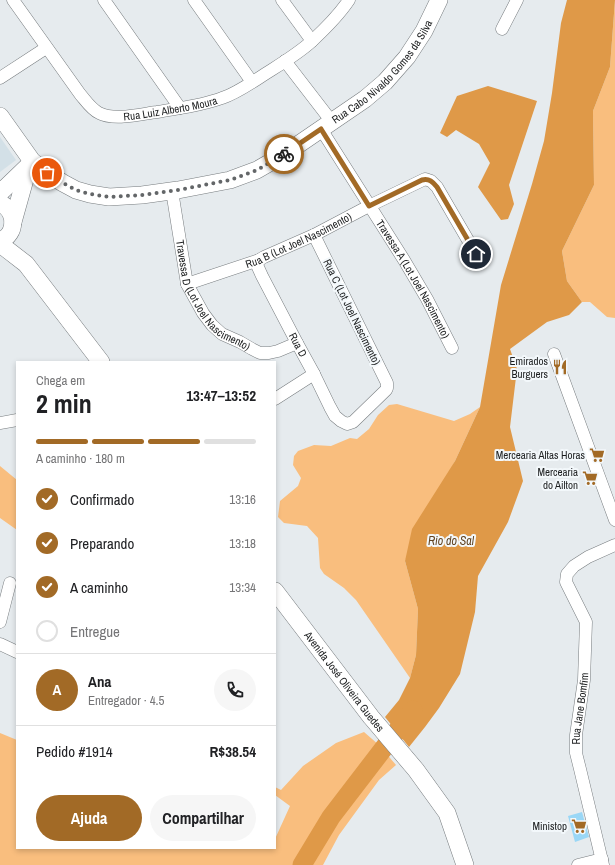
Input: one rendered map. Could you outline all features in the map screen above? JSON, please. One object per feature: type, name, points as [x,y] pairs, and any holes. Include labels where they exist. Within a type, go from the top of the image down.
[{"type":"street","name":"Rua Luiz Alberto Moura","points":[[13,0],[46,48],[90,106],[99,113],[111,116],[124,116],[180,108],[204,104],[224,98],[252,82],[312,42],[349,0]]},
{"type":"street","points":[[104,0],[180,108]]},
{"type":"street","points":[[194,0],[252,82]]},
{"type":"street","points":[[282,0],[312,42]]},
{"type":"street","name":"Rua Cabo Nivaldo Gomes da Silva","points":[[0,116],[30,163],[76,190],[90,194],[109,197],[142,195],[230,180],[257,170],[282,155],[327,126],[365,99],[385,82],[407,57],[424,31],[439,0]]},
{"type":"street","points":[[502,28],[517,0]]},
{"type":"street","points":[[0,78],[46,48]]},
{"type":"street","name":"Travessa A (Lot Joel Nascimento)","points":[[285,61],[327,126],[369,206],[427,299],[452,348]]},
{"type":"street","points":[[0,193],[30,163]]},
{"type":"street","points":[[30,163],[9,235],[0,243],[26,264],[99,361]]},
{"type":"street","name":"Rua B (Lot Joel Nascimento)","points":[[187,284],[259,260],[314,235],[425,179],[433,182],[437,187],[476,254]]},
{"type":"street","name":"Travessa D (Lot Joel Nascimento)","points":[[172,191],[187,284],[203,313],[212,325],[226,336],[264,354],[278,351],[297,343]]},
{"type":"street","points":[[0,204],[4,205],[12,216],[12,225],[26,264]]},
{"type":"street","name":"Rua C (Lot Joel Nascimento)","points":[[314,235],[386,380],[387,385],[386,390],[354,422],[347,424]]},
{"type":"street","name":"Rua D","points":[[259,260],[257,265],[262,276],[330,407],[335,416],[347,424]]},
{"type":"street","points":[[554,354],[615,520]]},
{"type":"street","points":[[276,398],[314,374]]},
{"type":"street","points":[[0,423],[16,420]]},
{"type":"street","name":"Rua Jane Bomfim","points":[[603,862],[576,753],[576,735],[584,680],[586,622],[566,582],[567,574],[584,559],[615,545]]},
{"type":"street","points":[[0,622],[10,583]]},
{"type":"street","name":"Avenida José Oliveira Guedes","points":[[276,592],[371,717],[416,770],[447,813],[465,865]]},
{"type":"street","points":[[0,644],[16,652]]},
{"type":"street","points":[[578,865],[603,862]]},
{"type":"shaded area","points":[[615,0],[615,318],[607,317],[590,302],[582,302],[567,281],[562,251],[594,185],[593,111],[610,67]]},
{"type":"shaded area","points":[[0,137],[16,160],[0,172]]},
{"type":"shaded area","points":[[397,404],[454,421],[470,414],[480,407],[405,561],[418,609],[416,655],[410,678],[356,600],[344,588],[324,574],[320,568],[318,538],[307,526],[284,523],[278,517],[280,501],[298,486],[301,478],[293,465],[294,456],[298,451],[314,445],[331,446],[350,438],[357,439],[369,429],[378,415],[389,405]]},
{"type":"shaded area","points":[[0,466],[16,479],[16,529],[0,518]]},
{"type":"shaded area","points":[[364,732],[379,745],[396,765],[379,780],[339,835],[323,865],[0,865],[0,733],[16,740],[16,849],[276,849],[276,837],[290,806],[276,796],[276,788],[281,790],[303,766],[336,743]]},
{"type":"water","name":"Rio do Sal","points":[[567,0],[615,0],[610,67],[593,111],[594,185],[562,251],[567,281],[582,302],[569,315],[547,322],[510,349],[517,369],[510,427],[523,481],[508,522],[478,576],[475,612],[460,674],[439,708],[409,747],[385,717],[399,700],[410,678],[416,655],[418,609],[405,561],[412,529],[455,461],[480,407],[501,285],[544,141],[561,23]]},
{"type":"water","points":[[488,86],[537,101],[509,185],[514,204],[508,219],[501,220],[478,187],[490,163],[479,144],[456,130],[447,137],[440,133],[457,96]]},
{"type":"building","name":"Ministop","points":[[582,812],[589,837],[575,842],[568,816]]},
{"type":"waterway","name":"Rio do Sal","points":[[302,865],[331,817],[413,710]]},
{"type":"way so far","points":[[47,173],[76,190],[90,194],[109,197],[142,195],[230,180],[257,170],[284,154]]},
{"type":"place","name":"Emirados Burguers","points":[[560,367]]},
{"type":"place","name":"Mercearia Altas Horas","points":[[597,455]]},
{"type":"place","name":"Mercearia do Ailton","points":[[590,478]]},
{"type":"place","name":"Ministop","points":[[579,826]]},
{"type":"route","points":[[284,154],[321,129],[369,206],[422,180],[427,179],[431,181],[437,187],[476,254]]}]
